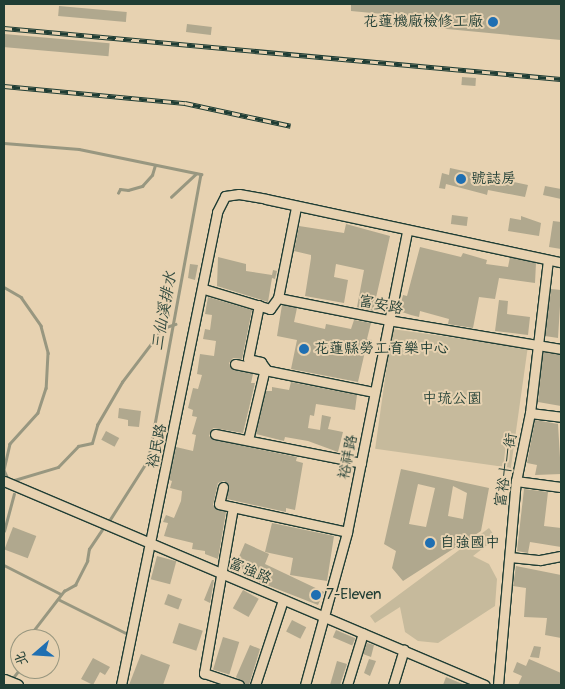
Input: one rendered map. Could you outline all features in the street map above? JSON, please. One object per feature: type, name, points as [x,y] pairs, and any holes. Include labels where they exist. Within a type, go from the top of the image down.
[{"type":"street","name":"裕民路","points":[[121,685],[204,289],[217,212],[225,196],[239,194],[296,207]]},
{"type":"street","points":[[204,289],[270,309],[278,298],[296,207],[561,262]]},
{"type":"street","name":"裕祥路","points":[[305,685],[326,618],[347,532],[407,231]]},
{"type":"street","name":"富裕十一街","points":[[498,685],[516,481],[530,413],[548,260]]},
{"type":"street","name":"富安路","points":[[278,298],[388,320],[561,349]]},
{"type":"street","points":[[248,440],[264,368],[261,362],[248,359],[259,306]]},
{"type":"street","points":[[235,364],[264,368],[374,392]]},
{"type":"street","points":[[530,413],[561,416]]},
{"type":"street","points":[[215,434],[360,463]]},
{"type":"street","name":"富強路","points":[[4,481],[486,685]]},
{"type":"street","points":[[516,481],[561,487]]},
{"type":"street","points":[[223,487],[219,504],[347,532]]},
{"type":"street","points":[[233,507],[223,575],[204,673],[239,685]]},
{"type":"street","points":[[510,557],[540,560],[561,556]]},
{"type":"street","points":[[255,685],[283,600]]},
{"type":"street","points":[[347,685],[363,634]]},
{"type":"street","points":[[396,684],[404,650]]},
{"type":"street","points":[[4,680],[17,685]]},
{"type":"green space","name":"中琉公園","points":[[392,329],[528,348],[511,468],[375,449]]},
{"type":"green space","points":[[489,528],[496,538],[473,556],[489,564],[497,579],[495,606],[438,643],[418,641],[405,632],[400,607],[375,623],[370,616]]},
{"type":"building","name":"花蓮機廠檢修工廠","points":[[351,4],[561,4],[561,40],[426,27],[425,18],[351,11]]},
{"type":"building","points":[[59,6],[127,12],[126,22],[58,16]]},
{"type":"building","points":[[187,24],[212,27],[211,35],[186,32]]},
{"type":"building","points":[[4,34],[110,43],[108,56],[4,47]]},
{"type":"building","points":[[462,77],[476,78],[475,86],[461,85]]},
{"type":"building","points":[[450,168],[528,185],[525,197],[488,190],[487,195],[446,184],[445,189],[439,188],[442,173],[449,175]]},
{"type":"building","points":[[545,186],[561,189],[561,199],[543,195]]},
{"type":"building","points":[[452,215],[468,217],[467,226],[451,224]]},
{"type":"building","points":[[521,216],[541,223],[539,236],[508,231],[510,218],[521,220]]},
{"type":"building","points":[[553,221],[561,222],[561,249],[549,247]]},
{"type":"building","points":[[346,224],[390,236],[373,311],[357,307],[364,270],[336,264],[334,277],[348,280],[344,303],[305,296],[311,255],[294,251],[299,226],[344,233]]},
{"type":"building","points":[[420,247],[461,257],[463,253],[487,260],[486,264],[508,267],[510,257],[536,263],[535,283],[499,278],[495,299],[479,297],[473,328],[448,324],[449,319],[420,311],[419,317],[411,315],[399,311],[403,295],[407,296]]},
{"type":"building","points":[[218,257],[246,264],[246,271],[272,275],[273,270],[277,271],[275,279],[272,278],[268,302],[217,286]]},
{"type":"building","points":[[190,264],[198,265],[195,280],[188,278]]},
{"type":"building","points":[[551,289],[561,290],[558,338],[545,336]]},
{"type":"building","points":[[208,297],[252,310],[242,359],[233,358],[229,363],[233,370],[253,374],[251,383],[255,383],[243,433],[213,428],[209,436],[214,440],[297,457],[296,461],[303,463],[295,510],[286,508],[286,512],[227,499],[229,485],[224,481],[218,483],[213,505],[226,512],[218,559],[205,554],[205,551],[192,549],[193,543],[164,536],[168,523],[163,522],[166,515],[174,518],[181,501],[182,491],[170,488],[172,481],[169,480],[176,447],[193,451],[196,435],[192,434],[197,417],[192,416],[193,410],[188,408],[193,388],[198,389],[202,375],[197,374],[200,354],[214,356],[216,341],[203,339],[205,329],[210,330],[212,315],[205,314]]},
{"type":"building","points":[[499,300],[508,301],[507,314],[530,317],[528,335],[495,331]]},
{"type":"building","points":[[282,305],[297,308],[294,322],[325,329],[326,324],[351,329],[354,320],[371,323],[367,339],[372,340],[370,348],[366,347],[358,382],[291,369],[297,340],[277,336]]},
{"type":"building","points":[[543,352],[561,355],[561,406],[538,402]]},
{"type":"building","points":[[291,382],[357,395],[355,410],[316,404],[314,416],[310,415],[308,428],[320,430],[322,415],[331,417],[328,429],[343,432],[338,452],[308,441],[285,437],[284,441],[256,434],[266,391],[272,391],[272,387],[289,390]]},
{"type":"building","points":[[119,408],[141,411],[139,427],[128,426],[128,420],[118,418]]},
{"type":"building","points":[[535,420],[558,424],[561,474],[535,475],[537,465],[527,463]]},
{"type":"building","points":[[106,431],[119,438],[115,447],[101,440]]},
{"type":"building","points":[[401,469],[489,488],[481,531],[403,581],[392,568],[396,551],[384,544]],"holes":[[[418,484],[435,488],[426,527],[409,524]],[[453,486],[467,493],[463,519],[448,516]]]},
{"type":"building","points":[[524,489],[548,492],[544,526],[561,528],[561,547],[530,542],[528,553],[517,551]]},
{"type":"building","points":[[272,523],[334,536],[327,581],[290,575],[293,558],[265,552]]},
{"type":"building","points":[[13,527],[36,536],[28,558],[4,549]]},
{"type":"building","points":[[245,543],[269,554],[265,564],[324,592],[318,605],[259,582],[261,577],[235,566]]},
{"type":"building","points":[[157,556],[176,561],[170,584],[151,579]]},
{"type":"building","points":[[516,566],[561,575],[561,638],[545,635],[547,618],[524,617],[526,588],[513,586]]},
{"type":"building","points":[[212,580],[214,580],[210,603],[204,600]]},
{"type":"building","points":[[243,590],[259,599],[249,617],[233,608]]},
{"type":"building","points":[[168,594],[182,599],[178,609],[164,604]]},
{"type":"building","points":[[292,620],[306,627],[300,639],[286,632]]},
{"type":"building","points":[[179,623],[203,631],[196,651],[173,643]]},
{"type":"building","points":[[336,630],[355,638],[352,646],[333,637]]},
{"type":"building","points":[[223,637],[239,642],[229,674],[213,670]]},
{"type":"building","points":[[367,643],[374,645],[371,657],[363,654]]},
{"type":"building","points":[[250,645],[260,649],[249,685],[245,685],[236,677]]},
{"type":"building","points":[[534,646],[541,647],[539,658],[530,657]]},
{"type":"building","points":[[141,654],[170,665],[163,685],[129,685]]},
{"type":"building","points":[[93,658],[110,667],[105,675],[100,672],[93,685],[81,679]]},
{"type":"building","points":[[369,659],[376,661],[370,676],[364,673]]},
{"type":"building","points":[[529,659],[561,673],[560,685],[518,685],[522,676],[513,672],[517,662],[526,666]]},
{"type":"building","points":[[337,661],[347,664],[340,685],[330,685]]},
{"type":"building","points":[[446,677],[465,685],[443,685]]},
{"type":"waterway","name":"三仙溪排水","points":[[4,143],[79,149],[201,174],[150,451]]},
{"type":"waterway","points":[[118,193],[120,189],[128,190],[142,186],[152,175],[155,165]]},
{"type":"waterway","points":[[171,197],[196,174]]},
{"type":"waterway","points":[[4,287],[21,297],[41,326],[48,353],[46,388],[38,413],[10,444],[4,470],[9,481]]},
{"type":"waterway","points":[[11,481],[58,467],[78,446],[92,443],[97,425],[122,382],[163,328],[175,324]]},
{"type":"waterway","name":"三仙溪排水","points":[[109,521],[146,463]]},
{"type":"waterway","points":[[4,531],[14,494]]},
{"type":"waterway","name":"三仙溪排水","points":[[35,629],[64,591],[75,585],[87,561],[89,549],[102,530]]},
{"type":"waterway","points":[[4,565],[61,594]]},
{"type":"waterway","points":[[58,599],[126,633]]},
{"type":"railway","points":[[4,28],[561,79]]},
{"type":"railway","points":[[4,86],[185,103],[291,126]]},
{"type":"place","name":"花蓮機廠檢修工廠","points":[[493,22]]},
{"type":"place","name":"號誌房","points":[[461,179]]},
{"type":"place","name":"花蓮縣勞工育樂中心","points":[[304,349]]},
{"type":"place","name":"自強國中","points":[[430,543]]},
{"type":"place","name":"7-Eleven","points":[[316,595]]}]
